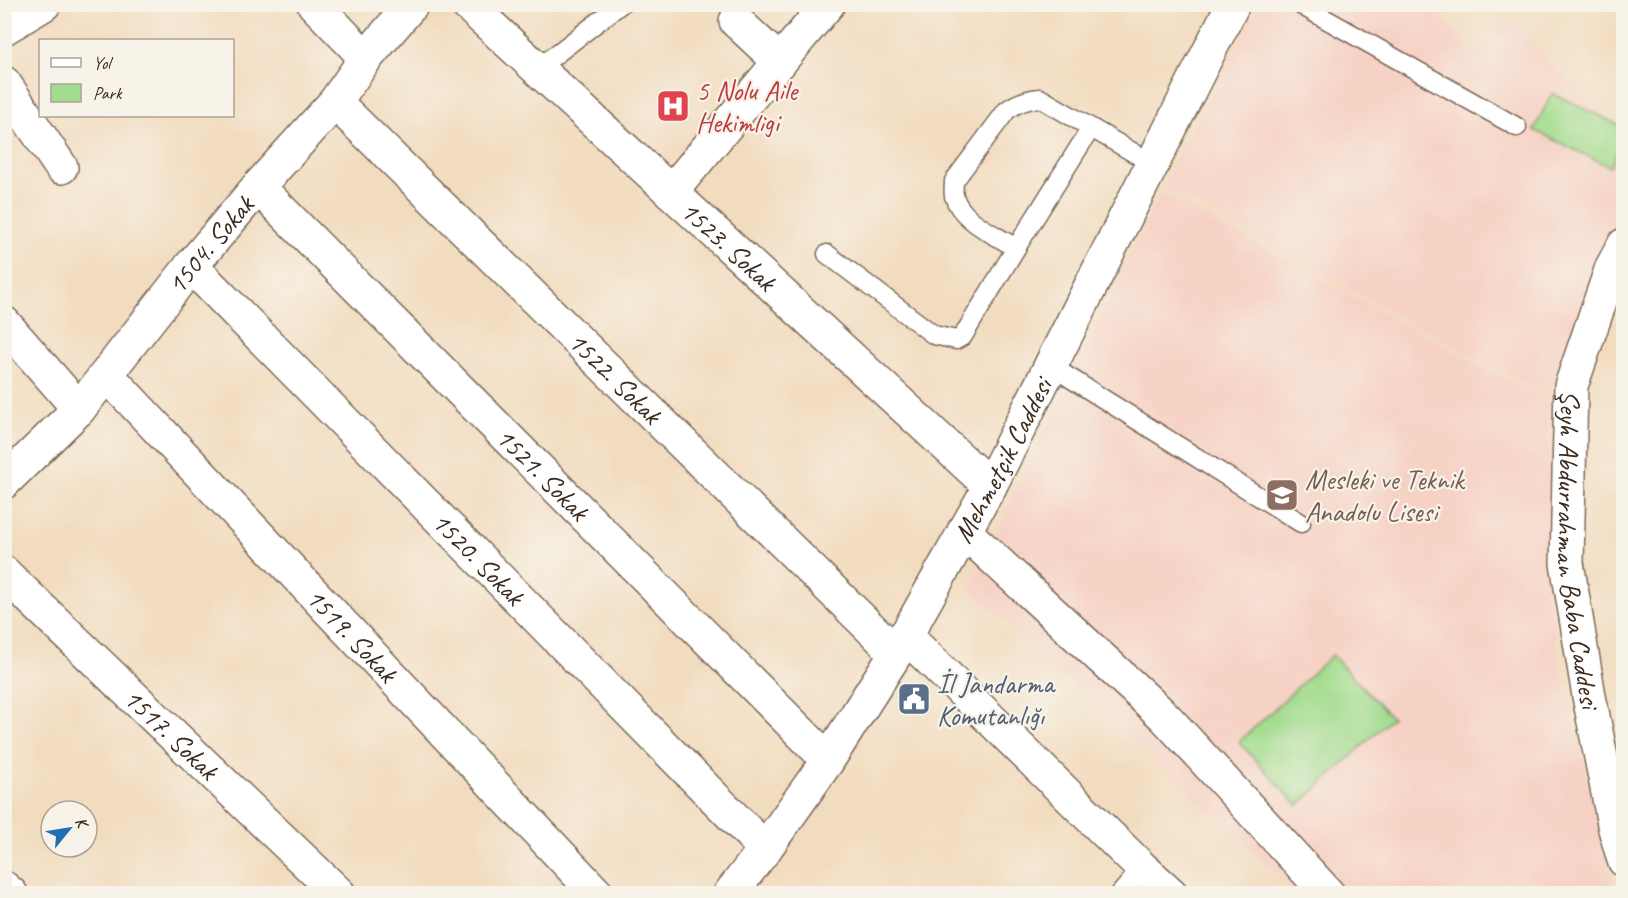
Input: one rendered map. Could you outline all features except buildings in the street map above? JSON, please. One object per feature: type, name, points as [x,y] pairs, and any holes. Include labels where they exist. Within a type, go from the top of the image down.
[{"type":"street","points":[[8,18],[44,4]]},
{"type":"street","points":[[314,4],[366,58]]},
{"type":"street","name":"1504. Sokak","points":[[4,482],[79,409],[191,266],[335,102],[366,58],[412,4]]},
{"type":"street","name":"1523. Sokak","points":[[467,4],[990,486]]},
{"type":"street","points":[[671,192],[828,4]]},
{"type":"street","name":"Mehmetçik Caddesi","points":[[730,894],[828,760],[901,644],[990,486],[1233,4]]},
{"type":"street","points":[[736,21],[780,62]]},
{"type":"street","points":[[4,83],[61,166]]},
{"type":"street","name":"1522. Sokak","points":[[335,102],[901,644],[1171,894]]},
{"type":"street","name":"1521. Sokak","points":[[258,187],[828,760]]},
{"type":"street","name":"Şeyh Abdurrahman Baba Caddesi","points":[[1623,245],[1612,267],[1571,386],[1567,563],[1591,707],[1623,860]]},
{"type":"street","name":"1520. Sokak","points":[[191,266],[765,849]]},
{"type":"street","points":[[4,323],[79,409]]},
{"type":"street","name":"1519. Sokak","points":[[107,375],[597,894]]},
{"type":"street","points":[[964,531],[1165,717],[1328,894]]},
{"type":"street","name":"1517. Sokak","points":[[4,573],[339,894]]},
{"type":"street","points":[[4,888],[11,894]]},
{"type":"lane","points":[[537,69],[621,4]]},
{"type":"lane","points":[[1299,4],[1517,127]]},
{"type":"lane","points":[[1016,248],[972,219],[960,208],[953,195],[954,181],[1007,110],[1016,103],[1040,98],[1153,164]]},
{"type":"lane","points":[[827,254],[934,335],[956,340],[963,336],[1091,128]]},
{"type":"lane","points":[[1051,366],[1301,523]]},
{"type":"lane","points":[[1120,894],[1142,868]]},
{"type":"shaded area","points":[[1258,5],[1430,5],[1473,53],[1508,18],[1623,137],[1623,209],[1550,398],[1162,186]]},
{"type":"shaded area","name":"Mesleki ve Teknik Anadolu Lisesi","points":[[1160,191],[1548,402],[1555,647],[1616,893],[1293,893],[1272,869],[969,589]]},
{"type":"green space","points":[[1552,93],[1623,127],[1623,138],[1610,167],[1534,130]]},
{"type":"green space","points":[[1332,655],[1392,718],[1298,806],[1239,742]]},
{"type":"place","name":"5 Nolu Aile Hekimligi","points":[[673,106]]},
{"type":"place","name":"Mesleki ve Teknik Anadolu Lisesi","points":[[1282,495]]},
{"type":"place","name":"İl Jandarma Komutanlığı","points":[[914,699]]}]
